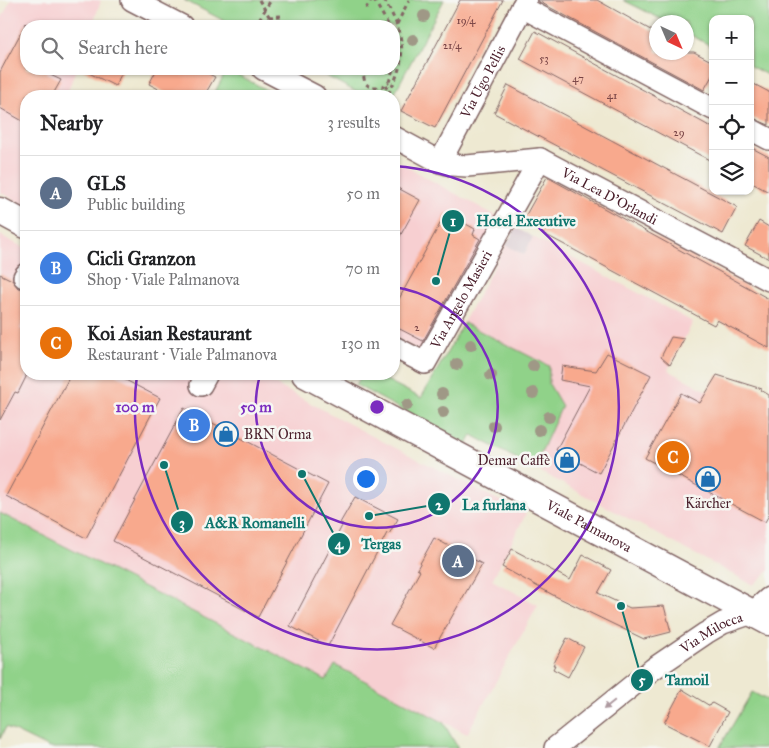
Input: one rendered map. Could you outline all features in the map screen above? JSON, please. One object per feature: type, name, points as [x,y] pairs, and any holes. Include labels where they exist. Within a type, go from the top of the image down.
[{"type":"main road","points":[[0,210],[20,222]]},
{"type":"main road","name":"Viale Palmanova","points":[[337,381],[763,611]]},
{"type":"street","points":[[132,0],[170,20]]},
{"type":"street","points":[[524,4],[709,107]]},
{"type":"street","name":"Via Ugo Pellis","points":[[440,162],[524,4]]},
{"type":"street","points":[[275,75],[304,90]]},
{"type":"street","points":[[754,131],[769,139]]},
{"type":"street","points":[[400,140],[440,162],[451,165],[467,166],[540,159]]},
{"type":"street","name":"Via Lea D'Orlandi","points":[[540,159],[769,280]]},
{"type":"street","name":"Via Angelo Masieri","points":[[400,350],[425,363],[540,159]]},
{"type":"street","name":"Via Milocca","points":[[555,748],[653,669],[706,633],[723,624],[763,611]]},
{"type":"path","points":[[259,0],[269,18],[281,16]]},
{"type":"path","points":[[259,20],[271,0]]},
{"type":"path","points":[[366,9],[373,0],[385,20]]},
{"type":"path","points":[[384,0],[395,20]]},
{"type":"path","points":[[399,20],[408,0]]},
{"type":"path","points":[[400,32],[400,68]]},
{"type":"path","points":[[363,75],[365,83],[370,87],[382,87],[389,82]]},
{"type":"path","points":[[385,90],[391,75]]},
{"type":"path","points":[[390,90],[398,75]]},
{"type":"shaded area","points":[[11,0],[101,1],[94,20],[20,20],[20,75],[74,75],[68,90],[20,90],[20,203],[0,192],[0,21]]},
{"type":"shaded area","points":[[400,163],[498,217],[423,353],[400,340]]},
{"type":"shaded area","points":[[516,228],[533,237],[524,255],[506,245]]},
{"type":"shaded area","points":[[0,235],[20,246],[20,380],[267,380],[374,437],[526,514],[492,580],[538,605],[467,734],[335,666],[326,680],[0,513]]},
{"type":"shaded area","points":[[533,237],[693,322],[668,370],[769,424],[769,571],[753,585],[417,406],[506,245],[524,255]]},
{"type":"green space","points":[[184,0],[444,0],[396,90],[353,90],[324,75],[400,75],[400,20],[222,20]]},
{"type":"green space","points":[[623,0],[769,0],[769,76],[754,68],[754,15],[709,15],[709,45],[694,37],[694,15],[653,15]]},
{"type":"green space","points":[[224,75],[238,75],[267,90],[216,90]]},
{"type":"green space","points":[[464,323],[549,366],[549,384],[562,406],[534,468],[472,435],[467,445],[356,385],[359,380],[386,380],[421,398]]},
{"type":"green space","points":[[0,513],[326,680],[335,665],[443,722],[458,748],[49,748],[6,727],[0,739]]},
{"type":"green space","points":[[752,692],[769,701],[769,748],[719,748]]},
{"type":"building","points":[[460,0],[503,0],[435,128],[401,111]]},
{"type":"building","points":[[597,0],[649,29],[649,60],[694,60],[694,52],[709,60],[709,81],[704,90],[538,1]]},
{"type":"building","points":[[535,31],[709,126],[709,160],[520,59]]},
{"type":"building","points":[[20,34],[20,75],[50,75],[61,80],[55,90],[20,90],[20,120],[0,108],[0,72]]},
{"type":"building","points":[[93,75],[121,75],[115,86]]},
{"type":"building","points":[[154,75],[211,75],[215,77],[207,90],[160,90],[149,84]]},
{"type":"building","points":[[754,84],[769,92],[769,125],[754,119]]},
{"type":"building","points":[[508,85],[709,192],[709,195],[714,195],[737,207],[723,234],[494,113]]},
{"type":"building","points":[[754,149],[769,157],[769,192],[754,184]]},
{"type":"building","points":[[547,177],[769,299],[769,348],[717,320],[714,325],[522,222]]},
{"type":"building","points":[[400,189],[420,200],[400,236]]},
{"type":"building","points":[[446,213],[475,229],[473,235],[480,239],[423,341],[400,329],[400,297]]},
{"type":"building","points":[[759,221],[769,227],[769,259],[745,246]]},
{"type":"building","points":[[0,274],[12,280],[20,288],[20,380],[24,380],[18,393],[15,392],[0,420]]},
{"type":"building","points":[[671,337],[684,339],[670,365],[661,357]]},
{"type":"building","points":[[607,353],[651,375],[599,473],[556,450],[590,386],[560,380],[562,366],[596,371]]},
{"type":"building","points":[[717,375],[762,389],[769,395],[769,515],[765,522],[645,458],[681,393],[700,403]]},
{"type":"building","points":[[68,380],[126,380],[160,398],[86,538],[6,496]]},
{"type":"building","points":[[184,408],[328,484],[258,617],[113,541]]},
{"type":"building","points":[[355,497],[398,519],[389,534],[387,533],[328,646],[290,626],[343,524],[340,523]]},
{"type":"building","points":[[434,538],[482,564],[434,648],[390,625],[420,571],[417,569]]},
{"type":"building","points":[[512,549],[570,580],[583,555],[611,570],[598,593],[630,608],[664,606],[671,632],[644,639],[553,595],[502,567]]},
{"type":"building","points":[[567,638],[584,647],[568,677],[553,669],[555,665],[553,665]]},
{"type":"building","points":[[682,689],[710,706],[712,703],[728,712],[710,746],[664,723]]},
{"type":"place","name":"Hotel Executive","points":[[436,281]]},
{"type":"place","name":"Cicli Granzon","points":[[194,425]]},
{"type":"place","name":"BRN Orma","points":[[226,434]]},
{"type":"place","name":"Koi Asian Restaurant","points":[[673,457]]},
{"type":"place","name":"Demar Caffè","points":[[567,460]]},
{"type":"place","name":"A&R Romanelli","points":[[164,465]]},
{"type":"place","name":"Tergas","points":[[302,474]]},
{"type":"place","name":"Kärcher","points":[[708,479]]},
{"type":"place","name":"La furlana","points":[[369,516]]},
{"type":"place","name":"GLS","points":[[458,561]]},
{"type":"place","name":"Tamoil","points":[[621,606]]}]
